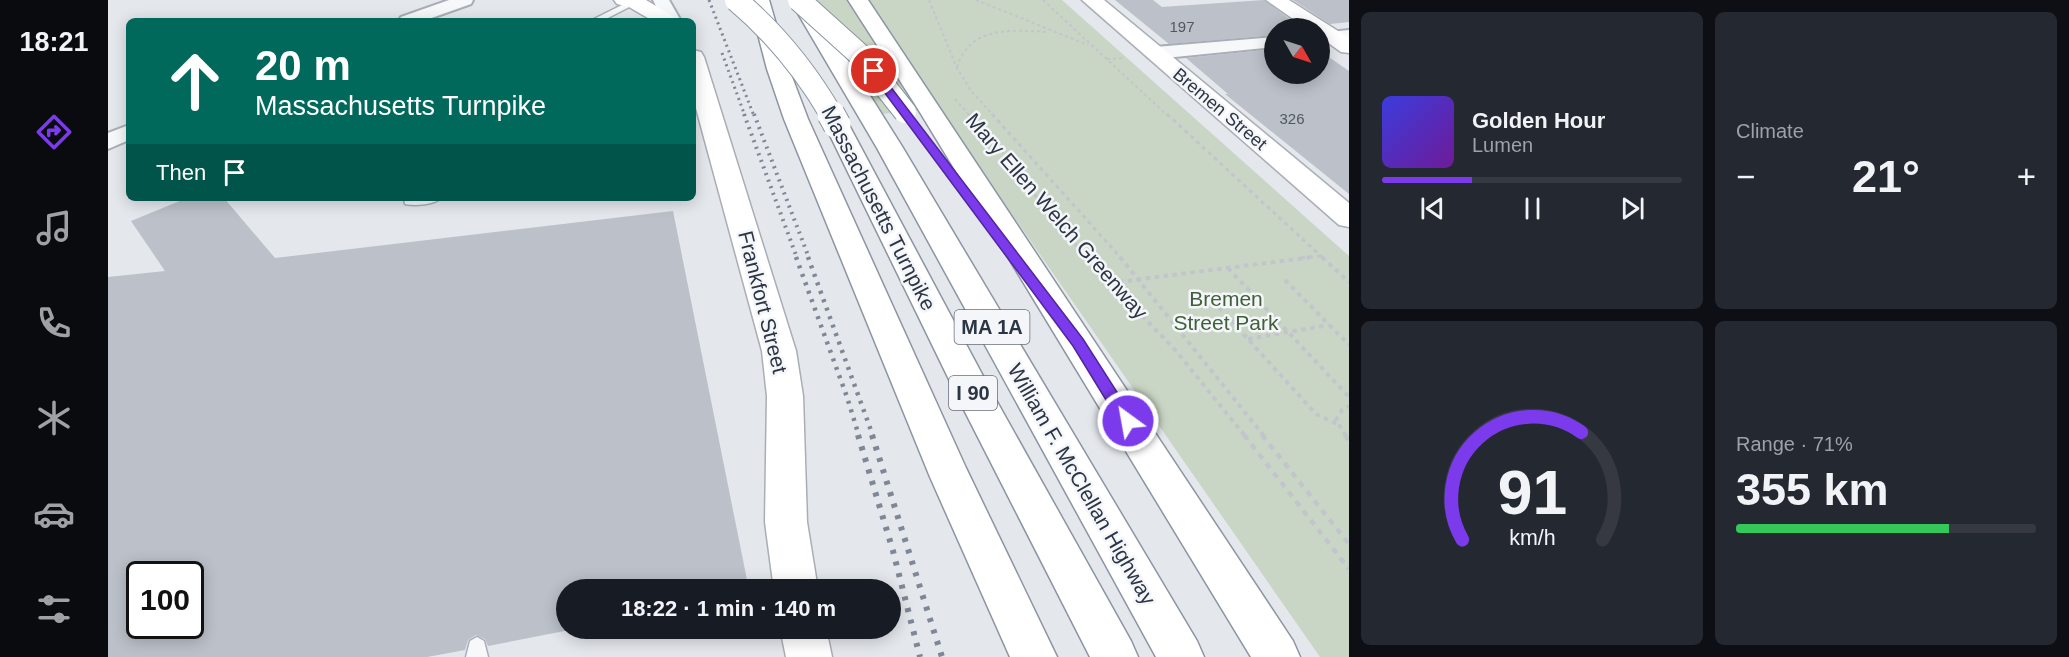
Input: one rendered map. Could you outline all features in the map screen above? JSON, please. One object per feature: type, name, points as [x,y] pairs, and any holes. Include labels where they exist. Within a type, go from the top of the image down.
[{"type":"main road","name":"Massachusetts Turnpike","points":[[736,0],[764,25],[796,60],[819,93],[978,402],[1115,657]]},
{"type":"main road","points":[[759,0],[778,69],[796,119],[950,477],[1034,657]]},
{"type":"main road","points":[[799,0],[860,56],[930,106]]},
{"type":"main road","name":"William F. McClellan Highway","points":[[799,0],[890,148],[1181,657]]},
{"type":"main road","points":[[858,0],[930,106],[1277,657]]},
{"type":"main road","name":"Bremen Street","points":[[1092,0],[1144,55],[1349,218]]},
{"type":"main road","points":[[1276,0],[1338,39]]},
{"type":"main road","points":[[631,1],[662,18]]},
{"type":"main road","name":"Frankfort Street","points":[[696,67],[779,351],[785,396],[786,522],[794,579]]},
{"type":"main road","points":[[806,639],[810,657]]},
{"type":"street","points":[[415,18],[465,0]]},
{"type":"street","points":[[661,0],[670,18]]},
{"type":"street","points":[[1144,55],[1264,43]]},
{"type":"street","points":[[108,142],[126,133]]},
{"type":"lane","points":[[600,18],[631,1]]},
{"type":"path","points":[[929,0],[957,68],[985,107],[1040,165],[1140,279],[1349,544]]},
{"type":"path","points":[[976,0],[1092,46]]},
{"type":"path","points":[[1042,0],[1349,282]]},
{"type":"path","points":[[957,68],[962,51],[978,39],[1006,31],[1056,33]]},
{"type":"path","points":[[1107,59],[1144,55]]},
{"type":"path","name":"Mary Ellen Welch Greenway","points":[[930,106],[999,147],[1046,210],[1109,283],[1177,352],[1203,382],[1349,569]]},
{"type":"path","points":[[1109,283],[1320,256]]},
{"type":"path","points":[[1227,268],[1349,397]]},
{"type":"path","points":[[1285,280],[1349,345]]},
{"type":"path","points":[[1207,294],[1316,414],[1339,425]]},
{"type":"path","points":[[1248,339],[1330,325]]},
{"type":"path","points":[[1349,406],[1342,410],[1336,420],[1349,441]]},
{"type":"green space","name":"Bremen Street Park","points":[[810,0],[1062,0],[1349,256],[1349,657],[1320,657],[938,108],[882,114]]},
{"type":"building","points":[[1115,0],[1153,0],[1162,7],[1264,0],[1288,18],[1264,18],[1264,36],[1169,44]]},
{"type":"building","points":[[1293,0],[1349,0],[1349,22],[1330,24],[1330,18],[1321,18]]},
{"type":"building","points":[[1264,50],[1264,84],[1330,84],[1330,58],[1349,71],[1349,194],[1225,94],[1228,94],[1186,58]]},
{"type":"building","points":[[180,201],[227,201],[275,258],[673,211],[747,579],[556,579],[556,633],[488,646],[485,639],[476,635],[468,640],[465,650],[427,657],[108,657],[108,277],[165,271],[131,221]]},
{"type":"railway","points":[[709,0],[754,116]]},
{"type":"railway","points":[[722,53],[745,116]]},
{"type":"railway","points":[[744,114],[797,258]]},
{"type":"railway","points":[[754,114],[809,258]]},
{"type":"railway","points":[[796,257],[859,436]]},
{"type":"railway","points":[[808,257],[873,436]]},
{"type":"railway","points":[[858,435],[893,551],[920,657]]},
{"type":"railway","points":[[872,435],[942,657]]},
{"type":"route","points":[[874,71],[1078,342],[1128,421]]}]
